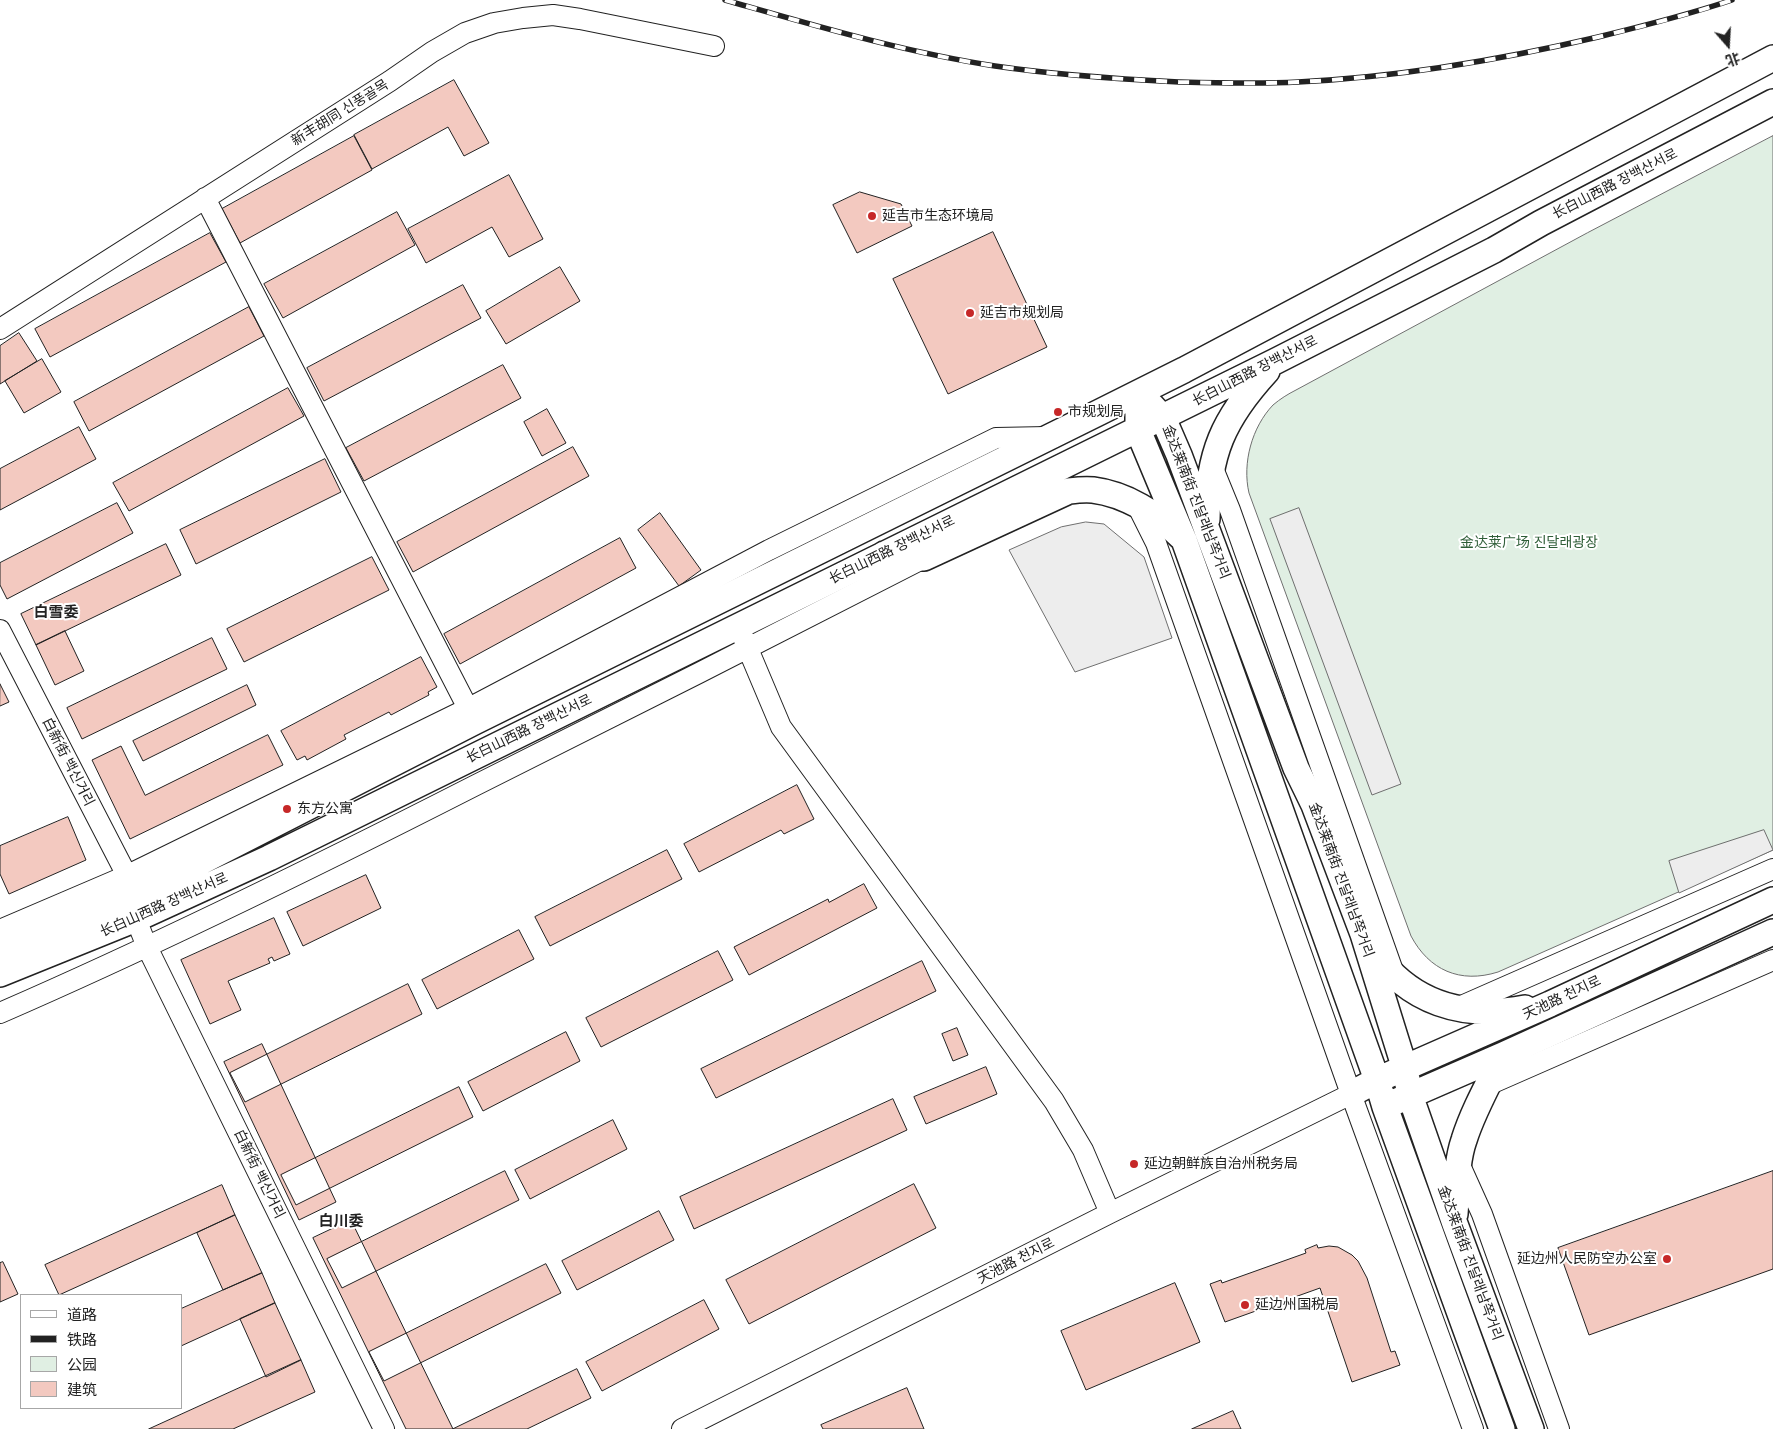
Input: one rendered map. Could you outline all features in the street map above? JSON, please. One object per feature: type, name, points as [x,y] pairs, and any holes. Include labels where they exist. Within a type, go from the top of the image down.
[{"type":"main road","name":"长白山西路 장백산서로","points":[[0,974],[132,897],[472,715],[1047,438],[1260,329],[1773,58]]},
{"type":"main road","name":"长白山西路 장백산서로","points":[[0,949],[132,897],[269,858],[1163,418],[1494,250],[1541,223],[1773,102]]},
{"type":"main road","points":[[1207,529],[1208,494],[1212,466],[1220,440],[1232,415],[1246,394],[1276,361],[1260,329]]},
{"type":"main road","name":"金达莱南街 진달래남쪽거리","points":[[1138,392],[1163,418],[1207,529],[1296,768],[1314,805],[1362,934],[1405,1069],[1410,1095],[1455,1224],[1531,1429]]},
{"type":"main road","name":"金达莱南街 진달래남쪽거리","points":[[1138,392],[1138,430],[1184,540],[1377,1080],[1384,1107],[1502,1429]]},
{"type":"main road","points":[[884,554],[924,558],[1069,491],[1092,490],[1114,495],[1137,505],[1171,527],[1184,540]]},
{"type":"main road","name":"天池路 천지로","points":[[1351,1094],[1377,1080],[1550,1004],[1773,900]]},
{"type":"main road","name":"天池路 천지로","points":[[1384,1107],[1773,932]]},
{"type":"main road","points":[[1362,934],[1387,970],[1410,988],[1435,1002],[1476,1011],[1504,1012],[1550,1004]]},
{"type":"main road","points":[[1455,1224],[1459,1163],[1463,1142],[1503,1055]]},
{"type":"main road","points":[[1351,1094],[1384,1107]]},
{"type":"street","name":"新丰胡同 신풍골목","points":[[0,329],[390,81],[432,52],[465,33],[494,23],[554,15],[714,46]]},
{"type":"street","points":[[205,198],[472,715]]},
{"type":"street","name":"金达莱南街 진달래남쪽거리","points":[[1212,466],[1230,510],[1394,974]]},
{"type":"street","points":[[1137,505],[1156,543],[1351,1094],[1473,1429]]},
{"type":"street","name":"长白山西路 장백산서로","points":[[0,1013],[87,976],[363,842],[748,649],[924,558]]},
{"type":"street","points":[[738,626],[781,727],[1054,1101],[1083,1150],[1110,1213]]},
{"type":"street","name":"白新街 백신거리","points":[[0,630],[132,897],[147,947],[384,1429]]},
{"type":"street","points":[[1456,1008],[1773,869]]},
{"type":"street","name":"长白山西路 장백산서로","points":[[0,930],[132,897]]},
{"type":"street","points":[[1488,1085],[1773,960]]},
{"type":"street","name":"天池路 천지로","points":[[682,1429],[1110,1213],[1351,1094]]},
{"type":"street","name":"金达莱南街 진달래남쪽거리","points":[[1459,1163],[1482,1214],[1559,1429]]},
{"type":"green space","name":"金达莱广场 진달래광장","points":[[1773,136],[1773,850],[1498,972],[1471,976],[1447,971],[1427,958],[1411,936],[1249,493],[1247,482],[1248,458],[1254,435],[1259,424],[1273,405],[1290,393],[1587,233]]},
{"type":"shaded area","points":[[1299,508],[1401,784],[1372,795],[1270,519]]},
{"type":"shaded area","points":[[1086,522],[1104,524],[1144,557],[1172,638],[1075,672],[1009,550],[1061,527]]},
{"type":"shaded area","points":[[1764,830],[1773,850],[1679,893],[1669,861]]},
{"type":"building","points":[[454,80],[489,143],[464,156],[448,127],[372,169],[354,135]]},
{"type":"building","points":[[354,136],[372,170],[240,243],[222,209]]},
{"type":"building","points":[[509,175],[543,239],[509,257],[492,227],[426,263],[408,229]]},
{"type":"building","name":"延吉市生态环境局","points":[[860,192],[901,204],[912,226],[857,253],[833,205]]},
{"type":"building","points":[[397,212],[415,245],[283,318],[264,284]]},
{"type":"building","name":"延吉市规划局","points":[[993,232],[1047,347],[948,394],[893,279]]},
{"type":"building","points":[[210,233],[226,262],[50,357],[35,329]]},
{"type":"building","points":[[560,267],[580,301],[506,344],[486,311]]},
{"type":"building","points":[[463,285],[481,318],[324,401],[307,368]]},
{"type":"building","points":[[249,307],[264,336],[89,431],[74,402]]},
{"type":"building","points":[[19,333],[37,361],[0,384],[0,346]]},
{"type":"building","points":[[42,359],[61,392],[24,413],[5,381]]},
{"type":"building","points":[[503,365],[521,398],[364,481],[346,448]]},
{"type":"building","points":[[288,388],[304,416],[129,511],[113,483]]},
{"type":"building","points":[[547,409],[566,443],[542,456],[524,422]]},
{"type":"building","points":[[79,427],[96,459],[0,510],[0,469]]},
{"type":"building","points":[[573,447],[589,476],[413,572],[397,542]]},
{"type":"building","points":[[325,459],[341,492],[196,564],[180,530]]},
{"type":"building","points":[[117,503],[133,533],[7,599],[0,585],[0,563]]},
{"type":"building","points":[[660,513],[701,570],[679,586],[638,530]]},
{"type":"building","points":[[620,538],[636,568],[460,664],[444,634]]},
{"type":"building","points":[[166,544],[181,575],[36,645],[21,614]]},
{"type":"building","points":[[372,557],[389,590],[244,662],[227,629]]},
{"type":"building","points":[[65,631],[84,671],[55,685],[36,645]]},
{"type":"building","points":[[212,638],[227,669],[82,739],[67,708]]},
{"type":"building","points":[[421,657],[437,687],[428,692],[429,695],[391,715],[389,712],[344,735],[346,739],[307,760],[305,756],[297,760],[281,731]]},
{"type":"building","points":[[0,684],[9,702],[0,706]]},
{"type":"building","points":[[247,685],[256,705],[143,761],[133,741]]},
{"type":"building","points":[[268,735],[283,765],[130,839],[92,760],[121,746],[145,795]]},
{"type":"building","points":[[797,785],[814,819],[784,834],[781,830],[699,872],[684,844]]},
{"type":"building","points":[[68,817],[86,860],[9,894],[0,874],[0,846]]},
{"type":"building","points":[[667,850],[682,879],[550,946],[535,917]]},
{"type":"building","points":[[366,875],[381,908],[303,946],[287,912]]},
{"type":"building","points":[[864,884],[877,908],[749,975],[734,947],[828,899],[829,902]]},
{"type":"building","points":[[274,918],[290,954],[274,961],[272,957],[268,959],[270,963],[228,981],[241,1010],[210,1024],[181,960]]},
{"type":"building","points":[[519,930],[534,959],[437,1009],[422,980]]},
{"type":"building","points":[[718,951],[733,980],[601,1047],[586,1018]]},
{"type":"building","points":[[922,961],[936,991],[716,1098],[701,1069]]},
{"type":"building","points":[[408,984],[422,1014],[245,1102],[230,1073]]},
{"type":"building","points":[[957,1028],[968,1055],[953,1061],[942,1034]]},
{"type":"building","points":[[566,1032],[580,1061],[483,1111],[468,1082]]},
{"type":"building","points":[[262,1044],[336,1202],[299,1220],[224,1062]]},
{"type":"building","points":[[986,1067],[997,1094],[926,1124],[914,1097]]},
{"type":"building","points":[[459,1087],[473,1117],[296,1205],[281,1175]]},
{"type":"building","points":[[893,1099],[907,1130],[694,1229],[680,1197]]},
{"type":"building","points":[[613,1120],[627,1149],[530,1199],[515,1170]]},
{"type":"building","points":[[505,1171],[519,1200],[342,1288],[327,1259]]},
{"type":"building","name":"延边州人民防空办公室","points":[[1773,1171],[1773,1269],[1589,1335],[1558,1248]]},
{"type":"building","points":[[914,1184],[936,1228],[749,1324],[726,1280]]},
{"type":"building","points":[[222,1185],[235,1215],[61,1294],[59,1294],[45,1265]]},
{"type":"building","points":[[659,1211],[674,1240],[577,1290],[562,1261]]},
{"type":"building","points":[[235,1215],[262,1273],[223,1290],[197,1233]]},
{"type":"building","points":[[351,1220],[453,1429],[406,1429],[313,1238]]},
{"type":"building","name":"延边州国税局","points":[[1317,1245],[1318,1248],[1338,1247],[1358,1261],[1367,1278],[1391,1352],[1395,1351],[1400,1365],[1352,1382],[1320,1288],[1225,1322],[1210,1284],[1221,1280],[1222,1283],[1306,1253],[1305,1250]]},
{"type":"building","points":[[3,1262],[18,1294],[0,1302],[0,1263]]},
{"type":"building","points":[[546,1264],[561,1293],[384,1381],[369,1352]]},
{"type":"building","points":[[262,1273],[275,1303],[182,1346],[182,1309]]},
{"type":"building","points":[[1175,1283],[1200,1342],[1086,1390],[1061,1331]]},
{"type":"building","points":[[704,1300],[719,1329],[602,1391],[586,1362]]},
{"type":"building","points":[[275,1303],[301,1360],[266,1377],[240,1319]]},
{"type":"building","points":[[301,1360],[315,1392],[233,1429],[149,1429]]},
{"type":"building","points":[[577,1369],[591,1398],[527,1429],[453,1429]]},
{"type":"building","points":[[907,1388],[924,1429],[823,1429],[821,1425]]},
{"type":"building","points":[[1233,1411],[1241,1429],[1192,1429]]},
{"type":"railway","points":[[725,0],[892,46],[995,66],[1110,78],[1179,82],[1253,83],[1336,80],[1411,72],[1487,60],[1598,37],[1732,0]]},
{"type":"place","name":"延吉市生态环境局","points":[[872,216]]},
{"type":"place","name":"延吉市规划局","points":[[970,313]]},
{"type":"place","name":"市规划局","points":[[1058,412]]},
{"type":"place","name":"东方公寓","points":[[287,809]]},
{"type":"place","name":"延边朝鲜族自治州税务局","points":[[1134,1164]]},
{"type":"place","name":"延边州人民防空办公室","points":[[1667,1259]]},
{"type":"place","name":"延边州国税局","points":[[1245,1305]]},
{"type":"district","name":"白雪委","points":[[56,613]]},
{"type":"district","name":"白川委","points":[[341,1222]]}]
